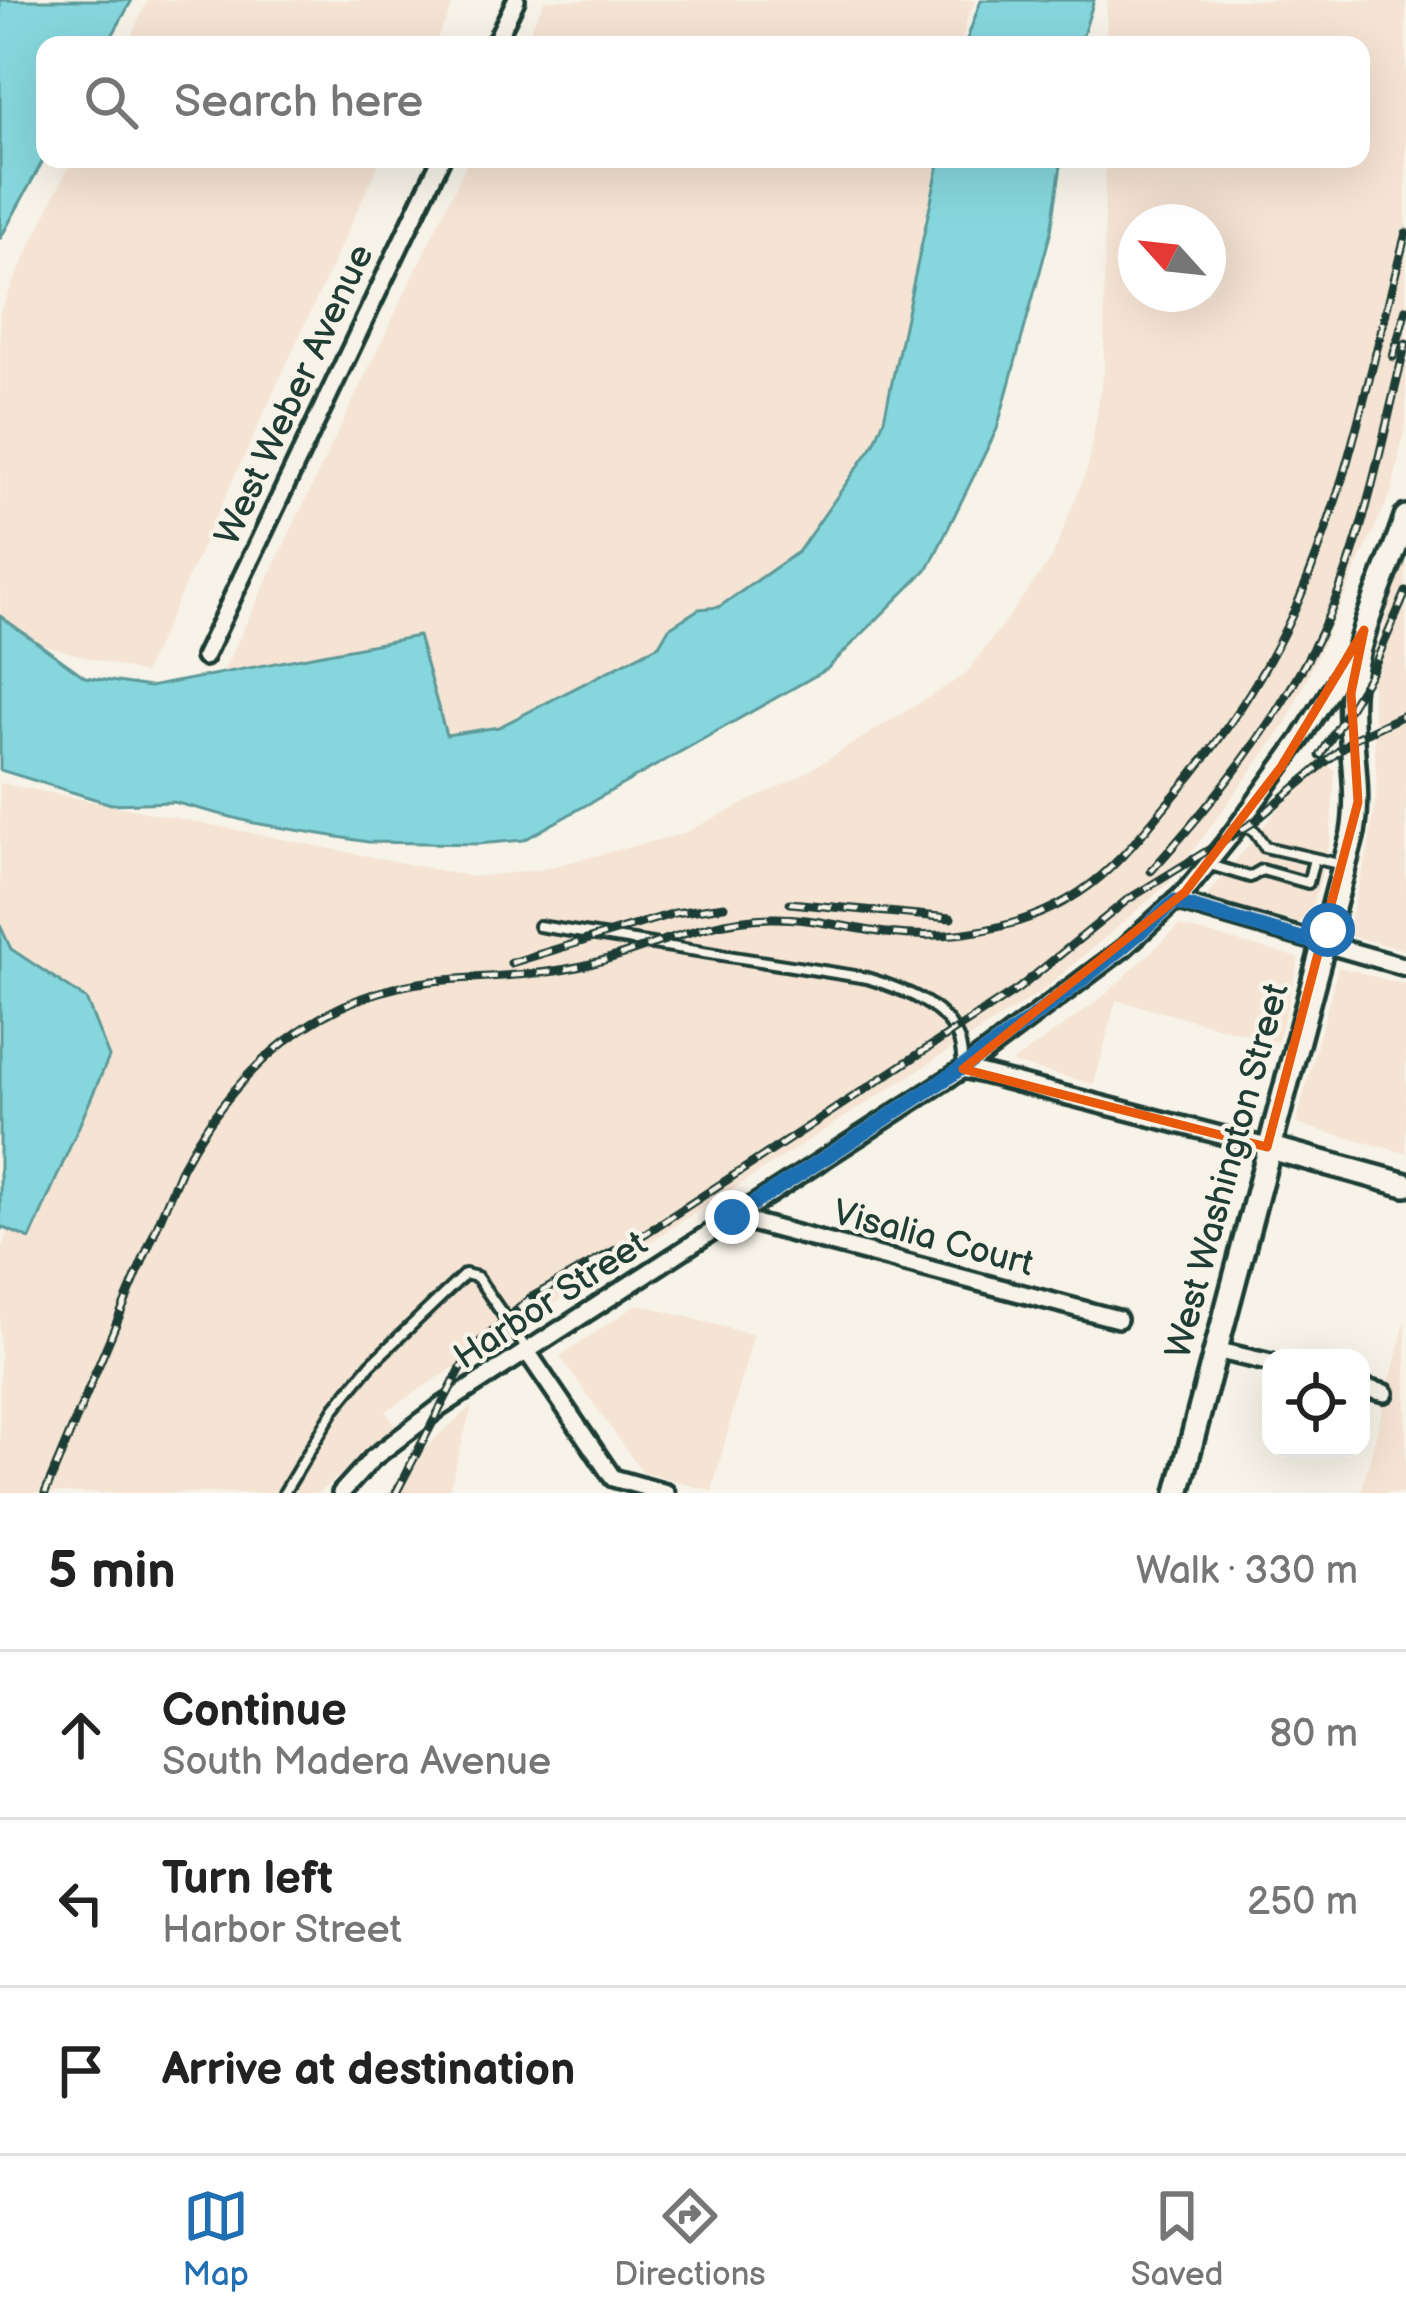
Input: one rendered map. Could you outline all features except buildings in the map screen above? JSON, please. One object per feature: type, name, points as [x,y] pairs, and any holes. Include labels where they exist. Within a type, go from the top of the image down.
[{"type":"street","points":[[498,36],[516,0]]},
{"type":"street","name":"West Weber Avenue","points":[[204,657],[437,168]]},
{"type":"street","name":"West Washington Street","points":[[1178,1493],[1344,865],[1358,802],[1352,693],[1364,630],[1406,517]]},
{"type":"street","name":"Harbor Street","points":[[341,1493],[398,1437],[964,1070],[1124,948],[1174,902],[1240,822],[1312,722],[1364,630]]},
{"type":"street","points":[[1174,902],[1406,967]]},
{"type":"street","points":[[964,1070],[1406,1185]]},
{"type":"street","name":"Visalia Court","points":[[732,1217],[1118,1319]]},
{"type":"street","points":[[1215,1350],[1262,1361]]},
{"type":"street","points":[[529,1353],[613,1478],[622,1487],[665,1493]]},
{"type":"street","points":[[1370,1390],[1385,1394]]},
{"type":"lane","points":[[1240,822],[1265,847],[1344,865]]},
{"type":"lane","points":[[1208,864],[1250,878],[1262,870],[1308,883],[1315,859]]},
{"type":"lane","points":[[539,926],[867,978],[907,991],[937,1011],[958,1036],[964,1070]]},
{"type":"lane","points":[[284,1493],[335,1408],[371,1364],[465,1274],[477,1277],[529,1353]]},
{"type":"highlighted area","points":[[1364,630],[1351,693],[1358,802],[1267,1147],[963,1069],[1185,892],[1281,767]]},
{"type":"shaded area","points":[[148,0],[455,0],[438,36],[131,36]]},
{"type":"shaded area","points":[[545,0],[976,0],[963,36],[527,36]]},
{"type":"shaded area","points":[[1107,0],[1406,0],[1406,421],[1392,490],[1286,724],[1169,883],[1042,991],[386,1411],[399,1431],[317,1493],[0,1493],[0,1252],[62,1104],[0,945],[0,783],[473,877],[539,870],[682,834],[797,778],[965,675],[1052,558],[1088,467],[1104,371],[1105,168],[1370,168],[1370,36],[1106,36]]},
{"type":"shaded area","points":[[68,168],[377,168],[144,673],[0,633],[0,311]]},
{"type":"shaded area","points":[[465,168],[936,168],[883,420],[874,444],[797,552],[718,607],[699,609],[669,628],[659,645],[499,727],[409,742],[211,697]]},
{"type":"shaded area","points":[[1406,546],[1406,950],[1346,935],[1368,851],[1377,792],[1371,671]]},
{"type":"shaded area","points":[[1317,760],[1335,770],[1330,841],[1308,925],[1205,899]]},
{"type":"shaded area","points":[[1179,926],[1299,958],[1278,1042],[1116,1000],[1094,1084],[1012,1063],[1103,997]]},
{"type":"shaded area","points":[[1338,967],[1406,985],[1406,1153],[1296,1124]]},
{"type":"shaded area","points":[[638,1304],[753,1335],[712,1491],[642,1472],[560,1356]]},
{"type":"shaded area","points":[[1406,1320],[1406,1493],[1361,1493]]},
{"type":"shaded area","points":[[472,1406],[448,1493],[389,1493],[407,1464]]},
{"type":"water","points":[[0,0],[132,0],[112,36],[36,36],[39,168],[0,239]]},
{"type":"water","points":[[981,0],[1094,0],[1083,36],[968,36]]},
{"type":"water","points":[[938,168],[1061,168],[1051,231],[997,429],[929,567],[827,669],[524,840],[368,842],[254,823],[173,802],[111,804],[0,770],[0,616],[85,677],[149,687],[418,636],[446,735],[499,727],[659,645],[669,628],[699,609],[719,607],[798,552],[874,444],[884,419]]},
{"type":"water","points":[[0,925],[11,949],[86,999],[109,1057],[30,1239],[2,1227],[0,1231]]},
{"type":"railway","points":[[45,1493],[182,1167],[228,1098],[284,1042],[317,1020],[391,989],[577,967],[744,920],[799,919],[914,935],[999,927],[1052,908],[1109,869],[1222,735],[1296,607],[1345,469],[1406,233]]},
{"type":"railway","points":[[1393,357],[1406,309]]},
{"type":"railway","points":[[1151,871],[1258,739],[1322,630],[1360,530],[1406,343]]},
{"type":"railway","points":[[1320,756],[1372,671],[1406,592]]},
{"type":"railway","points":[[396,1493],[461,1368],[479,1343],[532,1297],[646,1233],[1018,989],[1127,900],[1254,822],[1353,739],[1406,714]]},
{"type":"railway","points":[[790,903],[951,918]]},
{"type":"railway","points":[[511,963],[675,913],[724,906]]},
{"type":"route","points":[[732,1217],[964,1070],[1124,948],[1174,902],[1323,945],[1328,930]]}]
